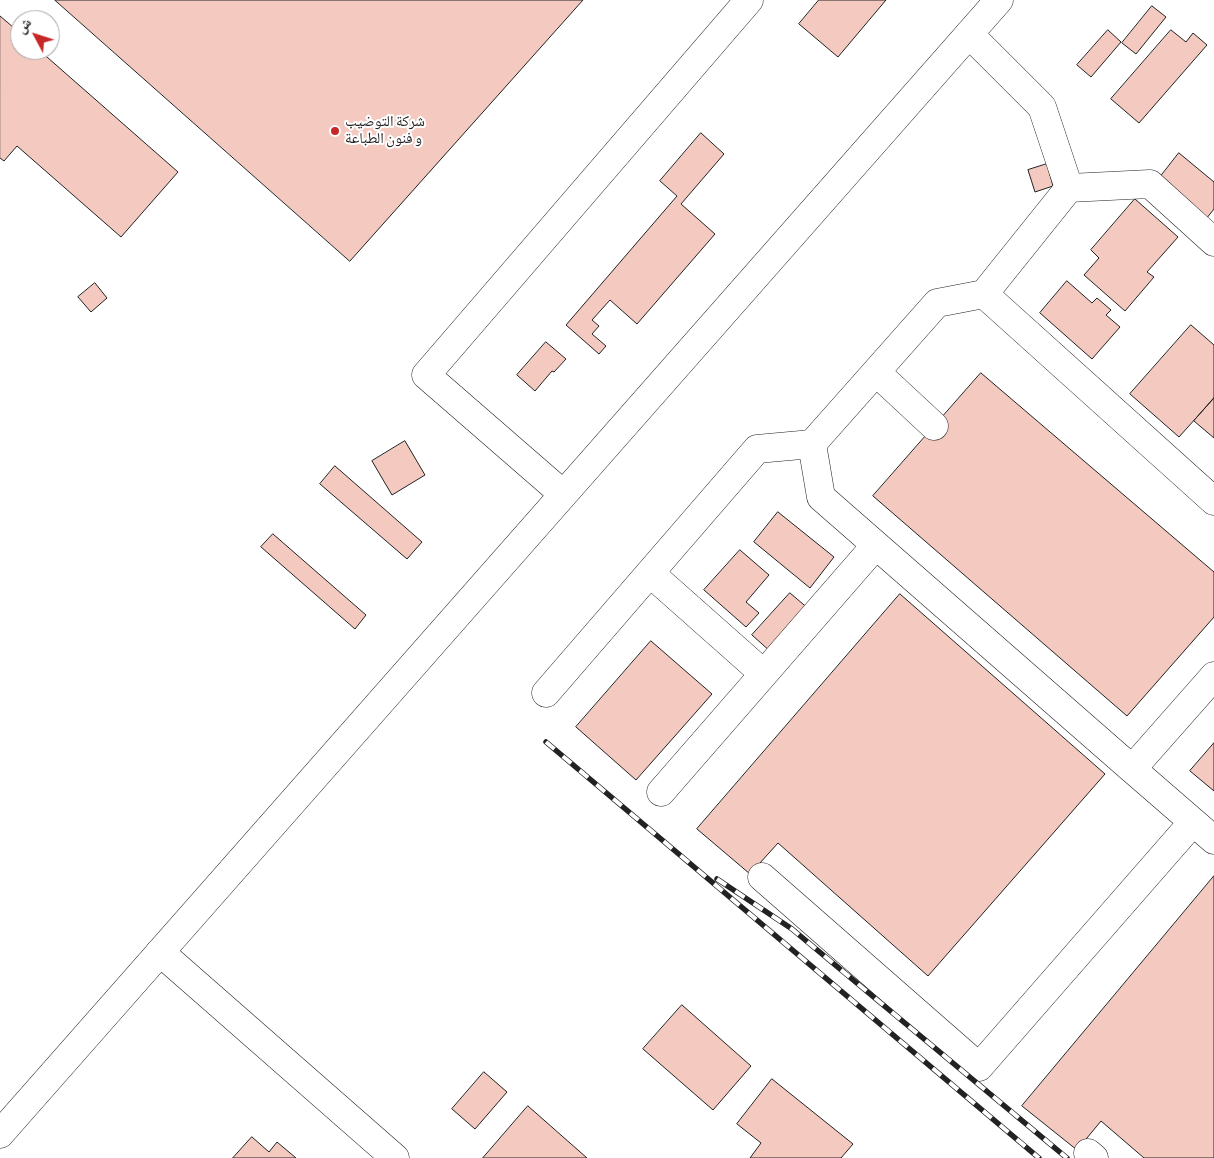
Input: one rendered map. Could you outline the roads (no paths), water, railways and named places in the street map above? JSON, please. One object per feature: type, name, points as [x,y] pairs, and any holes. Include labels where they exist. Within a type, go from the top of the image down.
[{"type":"main road","points":[[563,494],[426,375],[749,0]]},
{"type":"main road","points":[[0,1134],[999,0]]},
{"type":"main road","points":[[969,34],[1042,107],[1069,188]]},
{"type":"main road","points":[[546,693],[757,449],[812,444],[937,303],[984,294],[1069,188],[1150,184],[1214,242]]},
{"type":"main road","points":[[984,294],[1214,501]]},
{"type":"main road","points":[[876,372],[934,426]]},
{"type":"main road","points":[[812,444],[821,497],[1214,840]]},
{"type":"main road","points":[[661,792],[876,545]]},
{"type":"main road","points":[[650,573],[764,674]]},
{"type":"main road","points":[[1132,769],[1214,676]]},
{"type":"main road","points":[[762,877],[979,1067],[1193,822]]},
{"type":"main road","points":[[160,952],[395,1158]]},
{"type":"railway","points":[[546,742],[1039,1158]]},
{"type":"railway","points":[[717,879],[792,929],[1067,1158]]},
{"type":"place","name":"شركة التوضيب و فنون الطباعة","points":[[335,131]]}]
